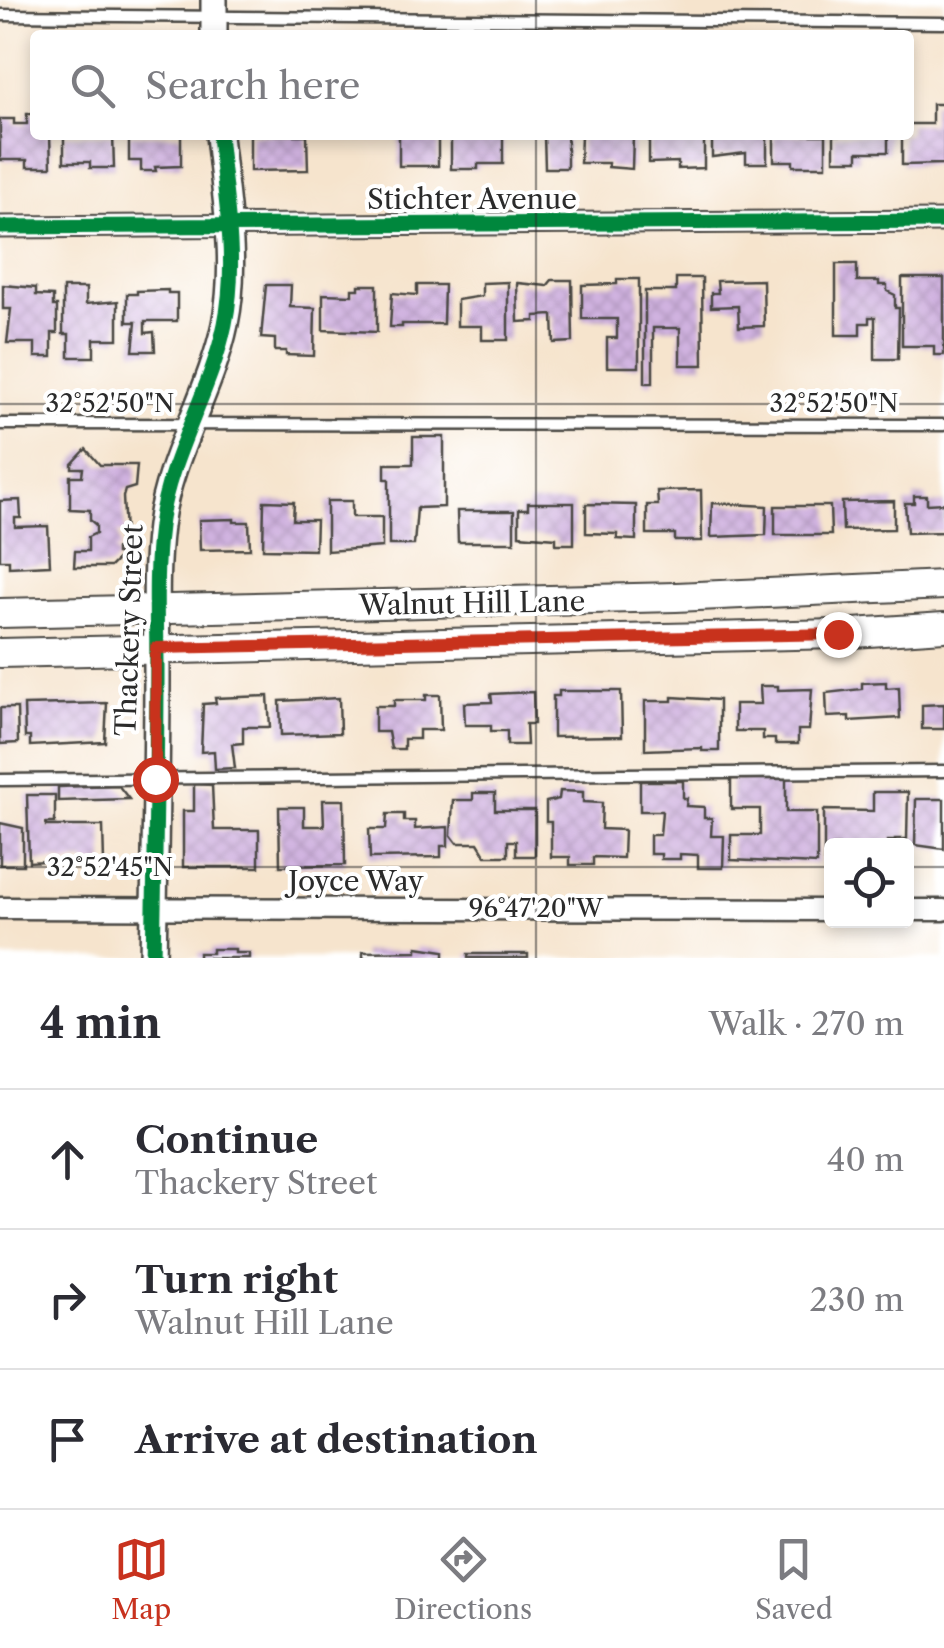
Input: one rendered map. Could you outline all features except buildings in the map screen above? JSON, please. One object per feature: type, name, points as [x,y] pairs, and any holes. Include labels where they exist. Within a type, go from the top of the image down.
[{"type":"main road","name":"Walnut Hill Lane","points":[[0,613],[658,598],[944,586]]},
{"type":"main road","name":"Walnut Hill Lane","points":[[0,654],[838,634],[944,627]]},
{"type":"street","name":"Thackery Street","points":[[152,958],[155,608],[160,522],[224,326],[229,296],[230,225],[220,140]]},
{"type":"street","name":"Stichter Avenue","points":[[0,227],[944,222]]},
{"type":"street","name":"Joyce Way","points":[[0,908],[824,910]]},
{"type":"street","points":[[914,910],[944,910]]},
{"type":"lane","points":[[0,15],[944,23]]},
{"type":"lane","points":[[0,424],[944,425]]},
{"type":"lane","points":[[0,780],[944,771]]},
{"type":"cycle path","points":[[153,958],[158,544],[172,475],[219,349],[229,300],[229,230],[220,140]]},
{"type":"cycle path","points":[[0,227],[944,221]]},
{"type":"route","points":[[155,779],[156,648],[838,634]]}]
